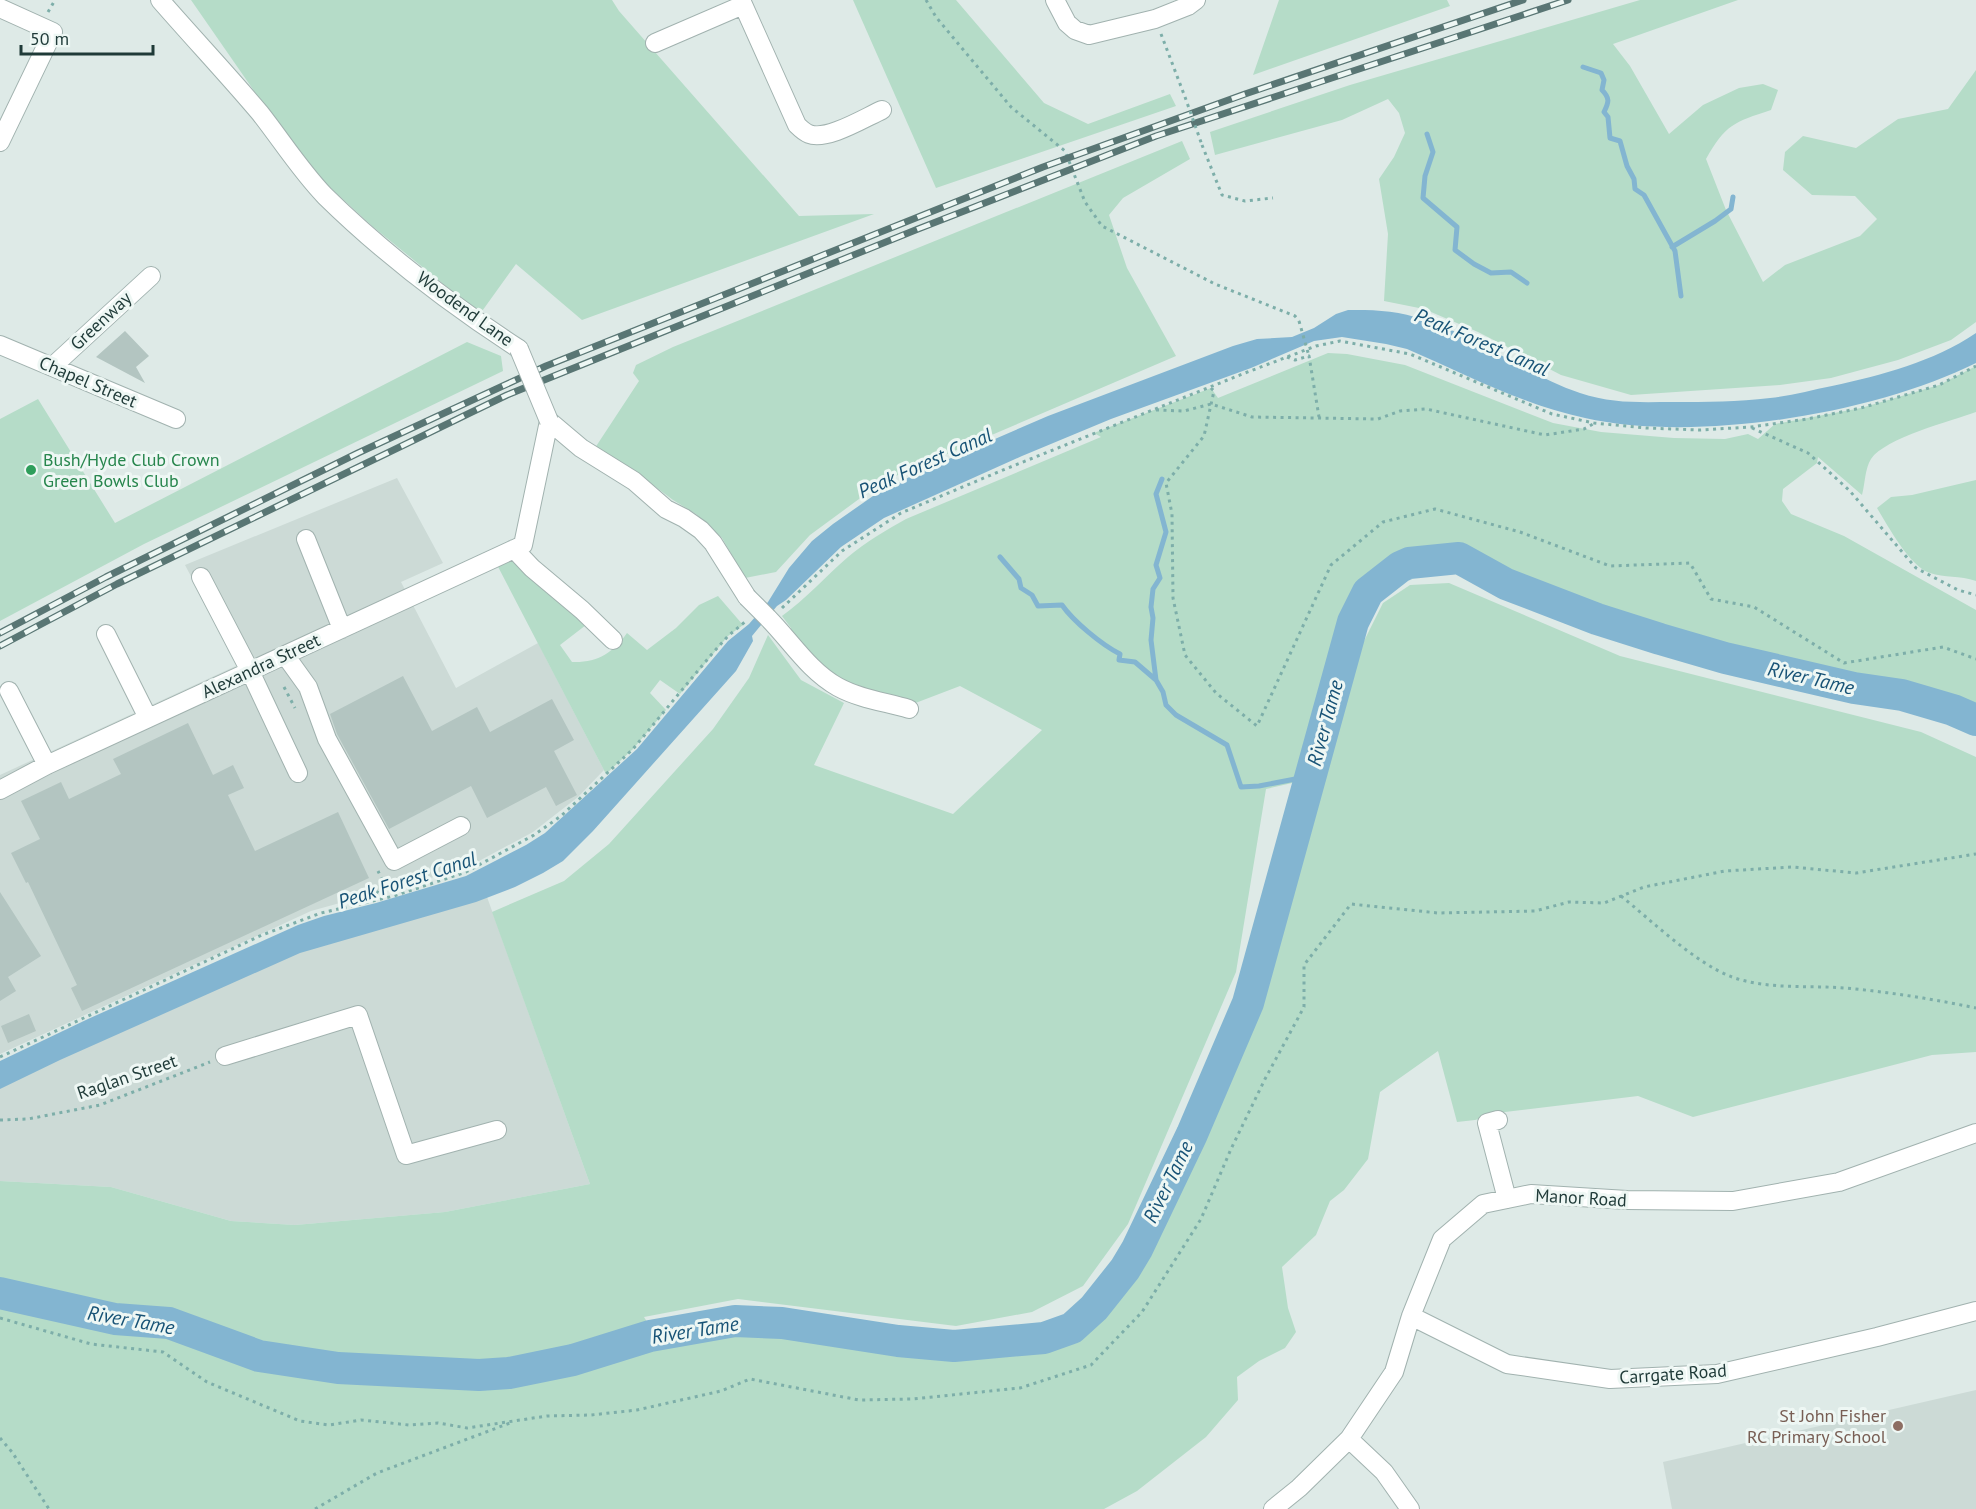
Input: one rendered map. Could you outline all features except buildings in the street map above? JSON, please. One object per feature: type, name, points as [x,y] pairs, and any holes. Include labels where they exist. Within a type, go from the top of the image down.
[{"type":"street","name":"Woodend Lane","points":[[160,0],[261,114],[302,171],[326,196],[372,238],[446,299],[519,349],[549,421],[581,448],[634,481],[666,509],[701,530],[713,543],[747,597],[778,619],[810,665],[837,686],[869,699],[909,709]]},
{"type":"street","points":[[1055,0],[1067,23],[1075,30],[1089,34],[1155,19],[1188,6],[1196,0]]},
{"type":"street","points":[[655,43],[742,2],[797,125],[803,131],[811,135],[826,135],[882,110]]},
{"type":"street","points":[[0,8],[53,32],[0,142]]},
{"type":"street","name":"Greenway","points":[[52,367],[151,276]]},
{"type":"street","name":"Chapel Street","points":[[0,345],[177,419]]},
{"type":"street","points":[[549,421],[519,547],[532,568],[582,610],[612,640]]},
{"type":"street","points":[[306,539],[342,629]]},
{"type":"street","name":"Alexandra Street","points":[[0,790],[46,765],[519,547]]},
{"type":"street","points":[[201,577],[250,671],[298,773]]},
{"type":"street","points":[[106,634],[148,718]]},
{"type":"street","points":[[285,655],[308,687],[327,739],[394,861],[461,826]]},
{"type":"street","points":[[9,692],[46,765]]},
{"type":"street","points":[[225,1056],[358,1015],[406,1155],[497,1130]]},
{"type":"street","points":[[1498,1120],[1486,1123],[1507,1199]]},
{"type":"street","name":"Manor Road","points":[[1273,1509],[1299,1488],[1349,1439],[1394,1372],[1411,1316],[1442,1239],[1483,1204],[1530,1194],[1627,1200],[1733,1201],[1839,1182],[1976,1133]]},
{"type":"street","name":"Carrgate Road","points":[[1411,1316],[1507,1364],[1610,1379],[1717,1374],[1877,1337],[1976,1311]]},
{"type":"street","points":[[1349,1439],[1384,1472],[1410,1509]]},
{"type":"path","points":[[926,0],[936,17],[1011,106],[1065,151],[1085,202],[1102,226],[1215,284],[1296,316],[1309,356],[1319,417]]},
{"type":"path","points":[[1155,19],[1222,195],[1245,201],[1273,198]]},
{"type":"path","points":[[778,619],[842,551],[901,513],[1152,410],[1316,346],[1340,341],[1410,354],[1552,414],[1594,423],[1700,430],[1751,427],[1861,408],[1939,385],[1976,366]]},
{"type":"path","points":[[1287,357],[1295,360],[1309,356]]},
{"type":"path","points":[[1211,388],[1214,391],[1204,435],[1166,483],[1172,514],[1173,598],[1185,655],[1216,693],[1257,726],[1331,564],[1383,522],[1435,509],[1520,532],[1610,566],[1690,563],[1711,598],[1754,607],[1844,663],[1942,646],[1976,659]]},
{"type":"path","points":[[1152,410],[1184,411],[1211,404],[1252,417],[1378,418],[1400,411],[1426,409],[1545,435],[1584,429],[1594,423]]},
{"type":"path","points":[[1751,427],[1808,453],[1849,490],[1916,568],[1958,590],[1976,595]]},
{"type":"path","points":[[0,1318],[91,1344],[163,1352],[207,1382],[300,1421],[329,1425],[361,1420],[409,1425],[438,1423],[467,1428],[547,1416],[591,1415],[637,1410],[721,1391],[750,1379],[859,1400],[912,1399],[1020,1388],[1090,1365],[1142,1312],[1201,1219],[1231,1149],[1265,1079],[1304,1007],[1304,965],[1351,904],[1438,913],[1535,911],[1569,902],[1604,903],[1644,887],[1725,871],[1792,867],[1856,873],[1976,854]]},
{"type":"path","points":[[373,901],[383,881]]},
{"type":"path","points":[[1621,896],[1701,960],[1730,976],[1752,983],[1844,988],[1927,998],[1976,1008]]},
{"type":"path","name":"Raglan Street","points":[[0,1120],[28,1119],[100,1105],[225,1056]]},
{"type":"path","points":[[315,1509],[377,1473],[516,1420]]},
{"type":"path","points":[[0,1438],[12,1452],[49,1509]]},
{"type":"shaded area","points":[[397,478],[443,563],[401,582],[456,688],[538,643],[604,770],[578,797],[533,832],[466,868],[311,911],[0,1054],[0,775],[238,665],[185,565]]},
{"type":"shaded area","points":[[482,883],[590,1184],[445,1212],[295,1225],[231,1221],[111,1187],[0,1181],[0,1076],[127,1014]]},
{"type":"shaded area","name":"St John Fisher RC Primary School","points":[[1976,1390],[1976,1509],[1672,1509],[1663,1462]]},
{"type":"green space","points":[[191,0],[612,0],[619,11],[799,216],[874,214],[582,320],[516,264],[480,314],[372,226],[323,181],[288,140]]},
{"type":"green space","points":[[853,0],[956,0],[1044,103],[1088,124],[1170,94],[1176,106],[936,188]]},
{"type":"green space","points":[[1279,0],[1447,0],[1450,6],[1253,75]]},
{"type":"green space","points":[[1640,0],[1738,0],[1613,44],[1630,66],[1669,134],[1703,105],[1739,88],[1763,84],[1778,90],[1771,110],[1732,126],[1719,139],[1706,159],[1726,210],[1763,282],[1785,265],[1860,236],[1877,219],[1855,196],[1812,195],[1783,170],[1785,152],[1803,136],[1856,148],[1898,119],[1948,109],[1976,70],[1976,322],[1951,340],[1898,360],[1831,378],[1780,385],[1631,395],[1561,375],[1478,332],[1424,309],[1384,301],[1388,234],[1379,179],[1394,157],[1405,133],[1399,113],[1388,99],[1342,120],[1215,155],[1210,132],[1350,85]]},
{"type":"green space","points":[[1182,141],[1190,159],[1123,198],[1109,215],[1127,268],[1176,356],[898,475],[859,499],[810,535],[776,572],[745,578],[722,538],[696,514],[637,473],[591,454],[639,381],[633,373],[636,365],[673,347]]},
{"type":"green space","points":[[467,342],[501,356],[503,371],[144,544],[0,621],[0,419],[38,399],[115,523]]},
{"type":"green space","points":[[1328,353],[1347,354],[1405,365],[1553,423],[1601,432],[1674,438],[1725,439],[1748,434],[1758,439],[1775,424],[1861,408],[1939,385],[1976,366],[1976,412],[1904,437],[1879,451],[1869,463],[1862,495],[1818,457],[1817,463],[1783,489],[1782,501],[1791,514],[1844,536],[1976,610],[1976,720],[1953,710],[1902,695],[1854,688],[1725,658],[1660,639],[1597,619],[1506,584],[1459,558],[1409,563],[1368,592],[1353,622],[1310,779],[1266,789],[1236,972],[1128,1224],[1083,1286],[1032,1312],[956,1326],[738,1299],[644,1317],[655,1335],[735,1321],[782,1323],[898,1341],[954,1346],[1044,1338],[1072,1328],[1094,1308],[1125,1269],[1137,1249],[1192,1134],[1248,1003],[1269,929],[1280,935],[1360,649],[1383,603],[1410,585],[1449,583],[1620,656],[1921,732],[1976,757],[1976,1052],[1932,1055],[1693,1117],[1638,1096],[1505,1112],[1457,1122],[1438,1051],[1380,1092],[1368,1159],[1344,1190],[1330,1201],[1316,1235],[1282,1267],[1288,1308],[1296,1332],[1285,1348],[1259,1361],[1237,1377],[1238,1400],[1206,1437],[1137,1491],[1104,1509],[0,1509],[0,1181],[111,1187],[231,1221],[295,1225],[445,1212],[590,1184],[492,912],[564,881],[609,844],[713,729],[749,678],[768,635],[801,680],[844,703],[814,765],[953,814],[1042,730],[960,686],[905,707],[837,686],[785,635],[791,628],[782,616],[855,552],[876,536],[906,519],[1101,437],[1094,433],[1211,388],[1218,398]]},
{"type":"green space","points":[[1976,480],[1976,581],[1935,575],[1922,569],[1907,555],[1877,508],[1891,497],[1912,495]]},
{"type":"green space","points":[[523,545],[586,625],[560,645],[572,662],[597,659],[616,646],[627,633],[647,650],[676,628],[699,605],[718,596],[743,625],[728,636],[680,694],[660,680],[650,693],[666,710],[633,749],[606,774],[494,559]]},
{"type":"water","points":[[1348,310],[1398,313],[1437,324],[1559,385],[1592,397],[1615,401],[1722,402],[1786,396],[1851,382],[1907,366],[1942,352],[1976,333],[1976,363],[1935,381],[1888,397],[1837,409],[1784,419],[1731,425],[1679,427],[1630,425],[1562,412],[1494,388],[1407,349],[1386,344],[1342,337],[1314,341],[1251,368],[1111,419],[1022,456],[884,518],[841,547],[777,606],[752,636],[753,641],[736,671],[593,831],[563,861],[543,873],[476,902],[300,953],[0,1089],[0,1061],[88,1019],[298,925],[466,876],[545,833],[637,749],[728,641],[749,624],[768,602],[789,568],[812,541],[873,496],[921,471],[1048,416],[1233,346],[1257,339],[1292,337]]},
{"type":"waterway","points":[[1583,67],[1601,73],[1604,80],[1602,90],[1608,100],[1604,112],[1608,117],[1610,138],[1620,141],[1627,166],[1634,179],[1635,189],[1644,195],[1675,251],[1681,296]]},
{"type":"waterway","points":[[1427,134],[1433,152],[1425,176],[1423,198],[1457,227],[1455,250],[1491,273],[1511,272],[1527,283]]},
{"type":"waterway","points":[[1672,247],[1731,209],[1733,197]]},
{"type":"waterway","points":[[1156,680],[1151,640],[1153,618],[1151,607],[1153,589],[1160,578],[1156,565],[1166,532],[1156,494],[1162,479]]},
{"type":"waterway","points":[[1000,557],[1019,579],[1021,588],[1032,595],[1038,606],[1062,605],[1088,632],[1120,654],[1119,660],[1135,662],[1156,680],[1163,692],[1166,705],[1176,715],[1227,745],[1241,787],[1259,786],[1311,776]]},
{"type":"waterway","name":"River Tame","points":[[0,1293],[115,1319],[169,1323],[259,1356],[338,1368],[479,1375],[509,1373],[573,1360],[650,1336],[735,1321],[782,1323],[898,1341],[954,1346],[1044,1338],[1072,1328],[1094,1308],[1125,1269],[1137,1249],[1192,1134],[1248,1003],[1353,622],[1368,592],[1400,567],[1409,563],[1459,558],[1506,584],[1597,619],[1660,639],[1725,658],[1854,688],[1902,695],[1953,710],[1976,720]]},
{"type":"railway","points":[[0,633],[106,577],[358,453],[546,366],[1043,167],[1245,94],[1523,0]]},
{"type":"railway","points":[[0,646],[117,584],[507,395],[918,229],[1156,136],[1568,0]]},
{"type":"place","name":"Bush/Hyde Club Crown Green Bowls Club","points":[[31,470]]},
{"type":"place","name":"St John Fisher RC Primary School","points":[[1898,1426]]},
{"type":"water label","name":"Peak Forest Canal","points":[[1482,342]]},
{"type":"water label","name":"Peak Forest Canal","points":[[925,463]]},
{"type":"water label","name":"Peak Forest Canal","points":[[407,880]]}]
